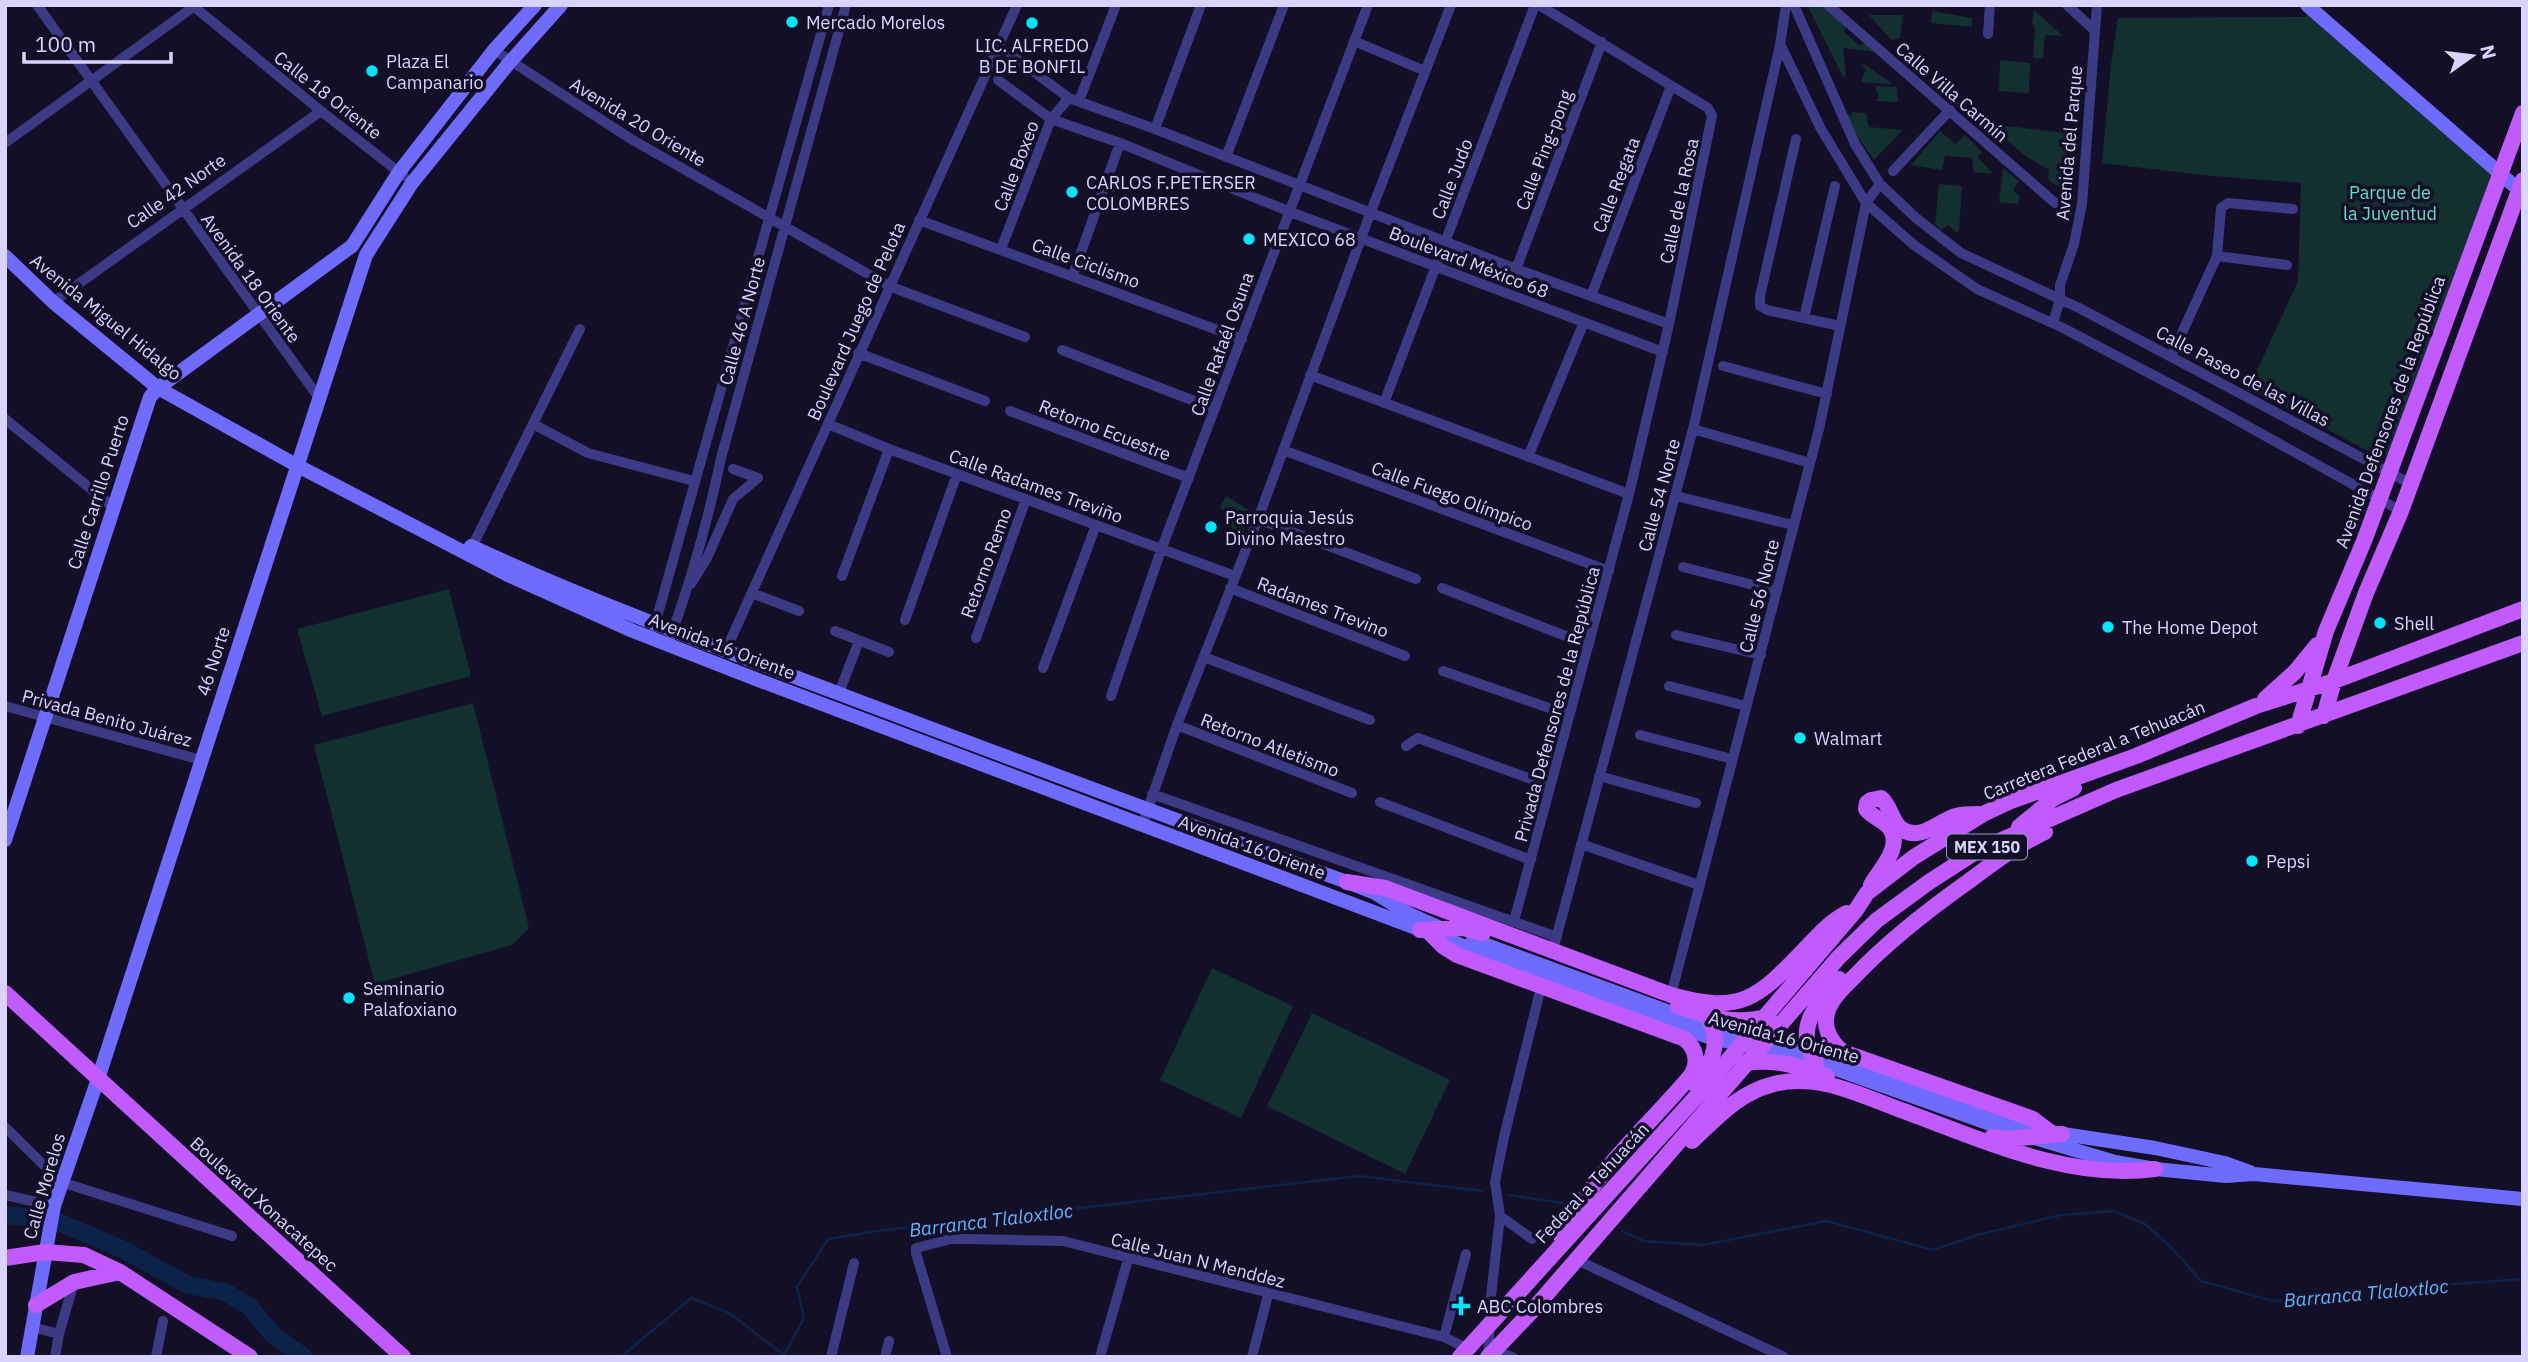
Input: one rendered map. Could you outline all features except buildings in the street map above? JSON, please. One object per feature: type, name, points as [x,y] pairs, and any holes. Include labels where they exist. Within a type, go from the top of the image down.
[{"type":"main road","points":[[535,5],[494,50],[399,172],[352,246],[366,255],[412,183],[510,62],[561,5]]},
{"type":"main road","points":[[2307,5],[2500,173],[2521,185],[2402,511],[2366,593],[2324,716]]},
{"type":"main road","name":"Avenida Defensores de la República","points":[[2298,726],[2307,688],[2326,631],[2364,541],[2523,113]]},
{"type":"main road","name":"Calle Carrillo Puerto","points":[[5,840],[144,409],[158,388],[352,246]]},
{"type":"main road","name":"46 Norte","points":[[98,1079],[366,255]]},
{"type":"main road","name":"Avenida Miguel Hidalgo","points":[[5,256],[53,302],[158,388],[297,462]]},
{"type":"main road","name":"Avenida 16 Oriente","points":[[297,462],[470,551],[562,587],[653,631],[1142,827],[1431,931],[1546,979],[1813,1056],[2056,1133],[2155,1148],[2225,1169]]},
{"type":"main road","name":"Carretera Federal a Tehuacán","points":[[1755,1041],[1765,1018],[1867,893],[1914,858],[1985,813],[2136,756],[2256,706],[2334,681],[2523,609]]},
{"type":"main road","points":[[2256,706],[2295,672],[2326,631]]},
{"type":"main road","name":"Avenida 16 Oriente","points":[[671,638],[726,650],[1147,810],[1347,882],[1375,893],[1431,931]]},
{"type":"main road","name":"MEX 150","points":[[1755,1041],[1800,1002],[1857,937],[1929,882],[1974,853],[2099,798],[2523,643]]},
{"type":"main road","points":[[1813,1056],[1810,1018],[1820,999],[1884,936],[2054,798],[2108,773],[2136,756]]},
{"type":"main road","points":[[1867,893],[1892,853],[1891,831],[1886,823],[1870,815],[1866,809],[1871,800],[1881,798],[1888,804],[1894,820],[1902,829],[1912,832],[1924,831],[1956,816],[1985,813]]},
{"type":"main road","points":[[2056,1133],[2033,1119],[1843,1052],[1830,1038],[1827,1014],[1832,1002],[1862,969],[1924,914],[2007,853],[2086,810],[2099,798]]},
{"type":"main road","points":[[1347,882],[1385,888],[1555,944],[1585,972],[1716,1005],[1751,996],[1774,980],[1826,927],[1856,909]]},
{"type":"main road","points":[[1431,931],[1477,930],[1585,972],[1712,1028],[1736,1021],[1765,1018],[1800,1002]]},
{"type":"main road","points":[[1431,931],[1444,947],[1457,955],[1685,1039],[1696,1058],[1692,1074],[1589,1193],[1569,1224],[1556,1273],[1531,1312]]},
{"type":"main road","name":"Boulevard Xonacatepec","points":[[5,993],[403,1357]]},
{"type":"main road","points":[[1564,1242],[1607,1186],[1698,1083],[1713,1057],[1712,1028],[1678,997]]},
{"type":"main road","name":"Federal a Tehuacán","points":[[1489,1355],[1531,1312],[1747,1063],[1755,1041]]},
{"type":"main road","name":"Federal a Tehuacán","points":[[1467,1354],[1564,1242],[1721,1070],[1755,1041]]},
{"type":"main road","name":"Avenida 16 Oriente","points":[[1813,1056],[2028,1136],[2115,1161],[2155,1169],[2225,1169]]},
{"type":"main road","points":[[1721,1070],[1747,1063],[1775,1062],[1804,1066],[1985,1135],[2008,1139],[2056,1133]]},
{"type":"main road","name":"Calle Morelos","points":[[27,1357],[54,1206],[98,1079]]},
{"type":"main road","points":[[1668,1154],[1693,1140],[1741,1097],[1771,1084],[1807,1080],[1846,1089],[2005,1148],[2064,1164],[2116,1171],[2155,1169]]},
{"type":"main road","points":[[2225,1169],[2523,1199]]},
{"type":"main road","points":[[5,1258],[45,1252],[85,1255],[120,1272],[250,1357]]},
{"type":"main road","points":[[36,1306],[74,1282],[120,1272]]},
{"type":"street","name":"Avenida 18 Oriente","points":[[37,5],[319,398]]},
{"type":"street","name":"Calle 46 A Norte","points":[[653,631],[828,5]]},
{"type":"street","name":"Calle 46 A Norte","points":[[671,638],[714,492],[721,458],[846,5]]},
{"type":"street","name":"Boulevard Juego de Pelota","points":[[726,650],[1017,5]]},
{"type":"street","name":"Calle Boxeo","points":[[1001,249],[1051,119],[1074,99],[1116,5]]},
{"type":"street","points":[[1155,129],[1201,5]]},
{"type":"street","points":[[1226,157],[1284,5]]},
{"type":"street","name":"Calle Rafaél Osuna","points":[[1111,696],[1161,550],[1368,5]]},
{"type":"street","points":[[1142,827],[1177,725],[1258,519],[1370,214],[1451,5]]},
{"type":"street","name":"Calle de la Rosa","points":[[1537,5],[1708,108],[1713,116],[1669,324],[1629,494]]},
{"type":"street","name":"Calle Judo","points":[[1384,403],[1537,5]]},
{"type":"street","name":"Calle Villa Carmín","points":[[1828,5],[2055,203]]},
{"type":"street","points":[[1988,34],[1990,5]]},
{"type":"street","points":[[2067,5],[2093,29]]},
{"type":"street","name":"Avenida del Parque","points":[[2057,325],[2060,285],[2074,244],[2082,204],[2093,29],[2097,5]]},
{"type":"street","points":[[5,143],[194,6]]},
{"type":"street","name":"Calle 18 Oriente","points":[[194,6],[412,183]]},
{"type":"street","points":[[1786,6],[1855,144],[1880,184],[1866,203]]},
{"type":"street","name":"Calle 54 Norte","points":[[1555,944],[1693,429],[1780,45],[1786,6]]},
{"type":"street","points":[[1353,41],[1425,71]]},
{"type":"street","name":"Calle Ping-pong","points":[[1516,269],[1602,42]]},
{"type":"street","points":[[1780,45],[1821,129],[1866,203],[1914,245],[1977,289],[2057,325],[2402,511]]},
{"type":"street","name":"Avenida 20 Oriente","points":[[494,50],[631,139],[889,286],[1025,337]]},
{"type":"street","name":"Boulevard México 68","points":[[1010,55],[1074,99],[1370,214],[1669,324]]},
{"type":"street","name":"Boulevard México 68","points":[[998,80],[1051,119],[1120,143],[1288,211],[1662,352]]},
{"type":"street","name":"Calle Regata","points":[[1591,296],[1671,86]]},
{"type":"street","points":[[800,107],[816,113]]},
{"type":"street","points":[[1893,172],[1950,110]]},
{"type":"street","name":"Calle 42 Norte","points":[[53,302],[320,111]]},
{"type":"street","points":[[1796,139],[1760,296],[1760,306],[1766,310],[1840,326]]},
{"type":"street","points":[[1073,275],[1120,143]]},
{"type":"street","name":"Calle Paseo de las Villas","points":[[1880,184],[1916,218],[1961,253],[2060,299],[2411,484]]},
{"type":"street","points":[[1804,317],[1835,186]]},
{"type":"street","name":"Calle 56 Norte","points":[[1678,997],[1699,885],[1827,394],[1866,203]]},
{"type":"street","points":[[2171,357],[2217,256],[2221,208],[2225,204],[2293,209]]},
{"type":"street","name":"Calle Ciclismo","points":[[919,220],[1242,339]]},
{"type":"street","points":[[2217,256],[2287,265]]},
{"type":"street","points":[[1528,457],[1584,323]]},
{"type":"street","points":[[470,551],[580,329]]},
{"type":"street","points":[[1062,350],[1215,410]]},
{"type":"street","points":[[858,353],[985,401]]},
{"type":"street","points":[[1723,366],[1827,394]]},
{"type":"street","points":[[1310,375],[1629,494]]},
{"type":"street","name":"Retorno Ecuestre","points":[[1010,411],[1189,478]]},
{"type":"street","points":[[533,424],[588,453],[694,481]]},
{"type":"street","name":"Calle Radames Treviño","points":[[828,424],[1235,576]]},
{"type":"street","points":[[8,425],[113,507]]},
{"type":"street","points":[[1693,429],[1810,463]]},
{"type":"street","points":[[842,576],[889,449]]},
{"type":"street","name":"Calle Fuego Olímpico","points":[[1283,450],[1609,571]]},
{"type":"street","points":[[687,589],[699,574],[733,499],[758,478],[733,469]]},
{"type":"street","points":[[905,620],[957,474]]},
{"type":"street","points":[[714,492],[733,499]]},
{"type":"street","name":"Privada Defensores de la República","points":[[1514,921],[1629,494]]},
{"type":"street","points":[[1676,496],[1793,525]]},
{"type":"street","name":"Retorno Remo","points":[[976,638],[1026,499]]},
{"type":"street","points":[[1258,519],[1416,579]]},
{"type":"street","points":[[1043,668],[1096,525]]},
{"type":"street","points":[[1683,567],[1776,591]]},
{"type":"street","name":"Radames Trevino","points":[[1230,588],[1405,656]]},
{"type":"street","points":[[1442,588],[1590,645]]},
{"type":"street","points":[[752,593],[799,611]]},
{"type":"street","points":[[835,631],[889,652]]},
{"type":"street","points":[[1676,635],[1761,655]]},
{"type":"street","points":[[839,693],[859,641]]},
{"type":"street","points":[[1204,657],[1370,720]]},
{"type":"street","points":[[1443,671],[1569,715]]},
{"type":"street","points":[[1670,686],[1746,706]]},
{"type":"street","name":"Privada Benito Juárez","points":[[5,706],[201,760]]},
{"type":"street","name":"Retorno Atletismo","points":[[1177,725],[1352,793]]},
{"type":"street","points":[[1640,735],[1732,760]]},
{"type":"street","points":[[1406,746],[1418,738],[1550,786]]},
{"type":"street","points":[[1599,776],[1696,803]]},
{"type":"street","points":[[1152,794],[1514,921],[1555,944]]},
{"type":"street","points":[[1380,802],[1531,860]]},
{"type":"street","points":[[1581,844],[1699,885]]},
{"type":"street","points":[[1513,1357],[1489,1355],[1489,1326],[1500,1216],[1495,1182],[1541,987]]},
{"type":"street","points":[[5,1127],[61,1182],[232,1236]]},
{"type":"street","points":[[5,1195],[54,1206]]},
{"type":"street","points":[[1500,1216],[1532,1239]]},
{"type":"street","name":"Calle Juan N Menddez","points":[[947,1357],[916,1248],[951,1240],[1054,1239],[1444,1337],[1467,1354]]},
{"type":"street","points":[[1444,1337],[1466,1254]]},
{"type":"street","points":[[1100,1357],[1129,1256]]},
{"type":"street","points":[[1577,1259],[1763,1352],[1784,1357]]},
{"type":"street","points":[[831,1357],[854,1263]]},
{"type":"street","points":[[55,1357],[74,1282]]},
{"type":"street","points":[[1252,1357],[1268,1294]]},
{"type":"street","points":[[156,1357],[163,1321]]},
{"type":"street","points":[[32,1327],[59,1334]]},
{"type":"street","points":[[885,1357],[889,1341]]},
{"type":"green space","points":[[1807,5],[1831,5],[1847,25],[1844,32],[1860,46],[1865,42],[1875,52],[1843,48],[1846,76],[1843,77]]},
{"type":"green space","points":[[2034,10],[2063,36],[2045,35],[2043,58],[2033,58]]},
{"type":"green space","points":[[1932,11],[1972,18],[1972,27],[1931,23]]},
{"type":"green space","name":"Parque de la Juventud","points":[[2307,13],[2492,174],[2392,452],[2381,458],[2249,388],[2298,281],[2301,183],[2102,163],[2118,18],[2306,17]]},
{"type":"green space","points":[[1869,15],[1903,15],[1900,38],[1891,40]]},
{"type":"green space","points":[[2000,60],[2030,63],[2029,93],[1999,91]]},
{"type":"green space","points":[[1864,64],[1893,84],[1861,82],[1866,69],[1862,67]]},
{"type":"green space","points":[[1875,86],[1897,87],[1898,102],[1875,101],[1879,98]]},
{"type":"green space","points":[[1852,112],[1866,113],[1869,127],[1903,130],[1874,160],[1845,119],[1845,115],[1852,115]]},
{"type":"green space","points":[[1999,125],[2065,133],[2065,149],[2071,156],[2067,183],[2063,189],[2048,180],[2049,170],[2027,157],[1994,130]]},
{"type":"green space","points":[[1940,131],[1955,144],[1965,135],[1982,152],[1978,157],[1993,174],[1974,172],[1972,158],[1945,156],[1942,170],[1911,165]]},
{"type":"green space","points":[[2003,168],[2019,181],[2013,190],[2020,196],[2018,204],[1999,202]]},
{"type":"green space","points":[[1939,184],[1962,186],[1959,231],[1956,232],[1948,225],[1941,230],[1935,224]]},
{"type":"green space","points":[[1226,496],[1249,510],[1243,535],[1232,531],[1230,517],[1220,507]]},
{"type":"green space","points":[[449,589],[471,676],[322,716],[297,629]]},
{"type":"green space","points":[[473,703],[529,928],[512,945],[375,984],[314,745]]},
{"type":"green space","points":[[1212,968],[1293,1006],[1241,1118],[1160,1080]]},
{"type":"green space","points":[[1312,1013],[1450,1080],[1405,1174],[1267,1106]]},
{"type":"waterway","name":"Barranca Tlaloxtloc","points":[[621,1357],[691,1298],[729,1313],[784,1355],[804,1318],[797,1287],[828,1239],[877,1231],[1359,1176],[1482,1191]]},
{"type":"waterway","name":"Barranca Tlaloxtloc","points":[[1509,1195],[1563,1203]]},
{"type":"waterway","name":"Barranca Tlaloxtloc","points":[[1622,1231],[1643,1241],[1703,1245],[1827,1221],[1933,1250],[1977,1235],[2061,1215],[2114,1211],[2145,1224],[2170,1246],[2201,1281],[2273,1301],[2384,1289],[2523,1279]]},
{"type":"waterway","points":[[5,1215],[37,1218]]},
{"type":"waterway","points":[[61,1223],[124,1250],[188,1285],[225,1292],[250,1307],[272,1334],[304,1357]]},
{"type":"place","name":"Mercado Morelos","points":[[792,22]]},
{"type":"place","name":"LIC. ALFREDO B DE BONFIL","points":[[1032,23]]},
{"type":"place","name":"Plaza El Campanario","points":[[372,71]]},
{"type":"place","name":"CARLOS F.PETERSER COLOMBRES","points":[[1072,192]]},
{"type":"place","name":"MEXICO 68","points":[[1249,239]]},
{"type":"place","name":"Parroquia Jesús Divino Maestro","points":[[1211,527]]},
{"type":"place","name":"Shell","points":[[2380,623]]},
{"type":"place","name":"The Home Depot","points":[[2108,627]]},
{"type":"place","name":"Walmart","points":[[1800,738]]},
{"type":"place","name":"Pepsi","points":[[2252,861]]},
{"type":"place","name":"Seminario Palafoxiano","points":[[349,998]]},
{"type":"place","name":"ABC Colombres","points":[[1461,1306]]}]
